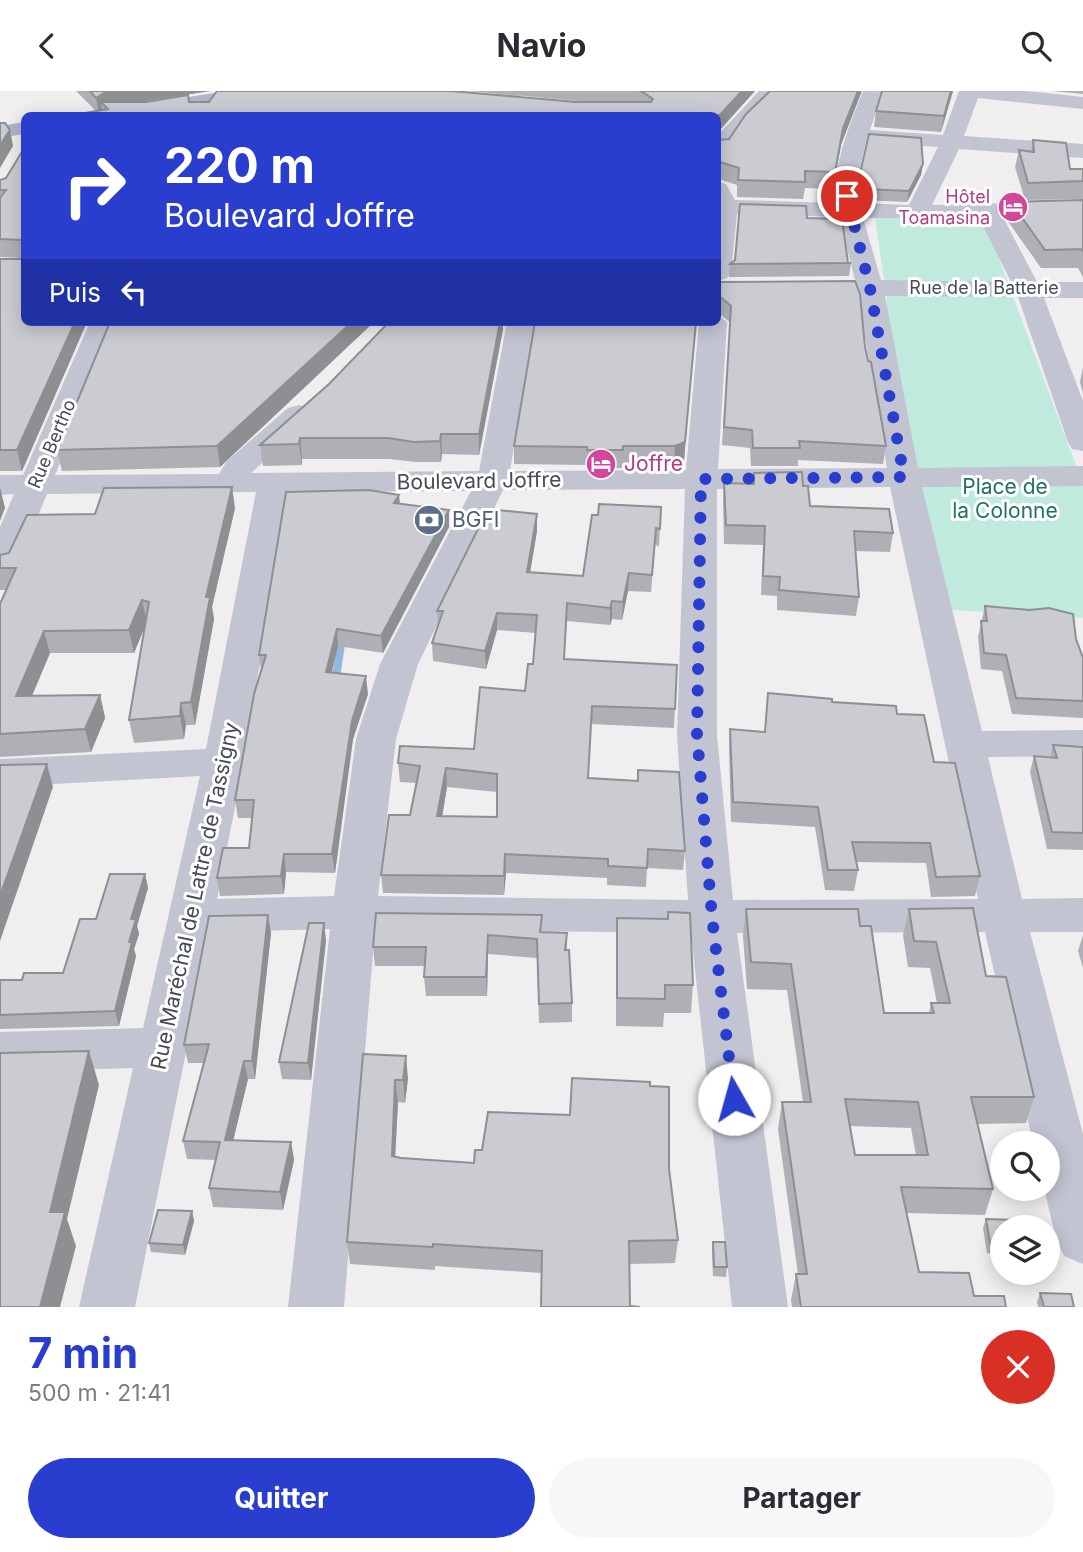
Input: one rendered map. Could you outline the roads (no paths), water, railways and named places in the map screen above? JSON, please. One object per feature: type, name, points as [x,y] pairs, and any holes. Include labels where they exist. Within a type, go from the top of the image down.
[{"type":"main road","points":[[158,112],[205,109],[266,91]]},
{"type":"main road","points":[[0,132],[21,128]]},
{"type":"street","points":[[479,107],[517,91]]},
{"type":"street","points":[[721,140],[727,123],[771,91]]},
{"type":"street","points":[[873,91],[857,135],[846,180],[849,211],[870,288],[904,477],[1003,913],[1083,1239]]},
{"type":"street","points":[[917,212],[951,142],[970,91],[1083,103]]},
{"type":"street","points":[[479,107],[534,107]]},
{"type":"street","points":[[857,135],[1083,152]]},
{"type":"street","points":[[722,283],[722,198],[849,211],[1083,208]]},
{"type":"street","points":[[988,211],[1027,287],[1083,442]]},
{"type":"street","name":"Rue de la Batterie","points":[[815,288],[1027,287],[1083,290]]},
{"type":"street","name":"Rue Bertho","points":[[0,566],[102,326]]},
{"type":"street","points":[[316,1307],[354,912],[376,739],[399,664],[492,481],[502,442],[520,326]]},
{"type":"street","points":[[713,326],[701,479],[697,734],[712,917],[760,1307]]},
{"type":"street","points":[[229,483],[238,468],[319,396]]},
{"type":"street","name":"Boulevard Joffre","points":[[0,485],[1083,476]]},
{"type":"street","name":"Rue Maréchal de Lattre de Tassigny","points":[[107,1307],[164,1047],[188,916],[224,761],[274,483]]},
{"type":"street","points":[[966,744],[1083,743]]},
{"type":"street","points":[[0,773],[224,761]]},
{"type":"street","points":[[188,916],[354,912],[712,917],[1003,913],[1083,915]]},
{"type":"street","points":[[0,1052],[164,1047]]},
{"type":"waterway","points":[[335,684],[342,638]]},
{"type":"place","name":"Hôtel Toamasina","points":[[1013,207]]},
{"type":"place","name":"Joffre","points":[[601,464]]},
{"type":"place","name":"BGFI","points":[[429,520]]},
{"type":"park label","name":"Place de la Colonne","points":[[1005,499]]}]
